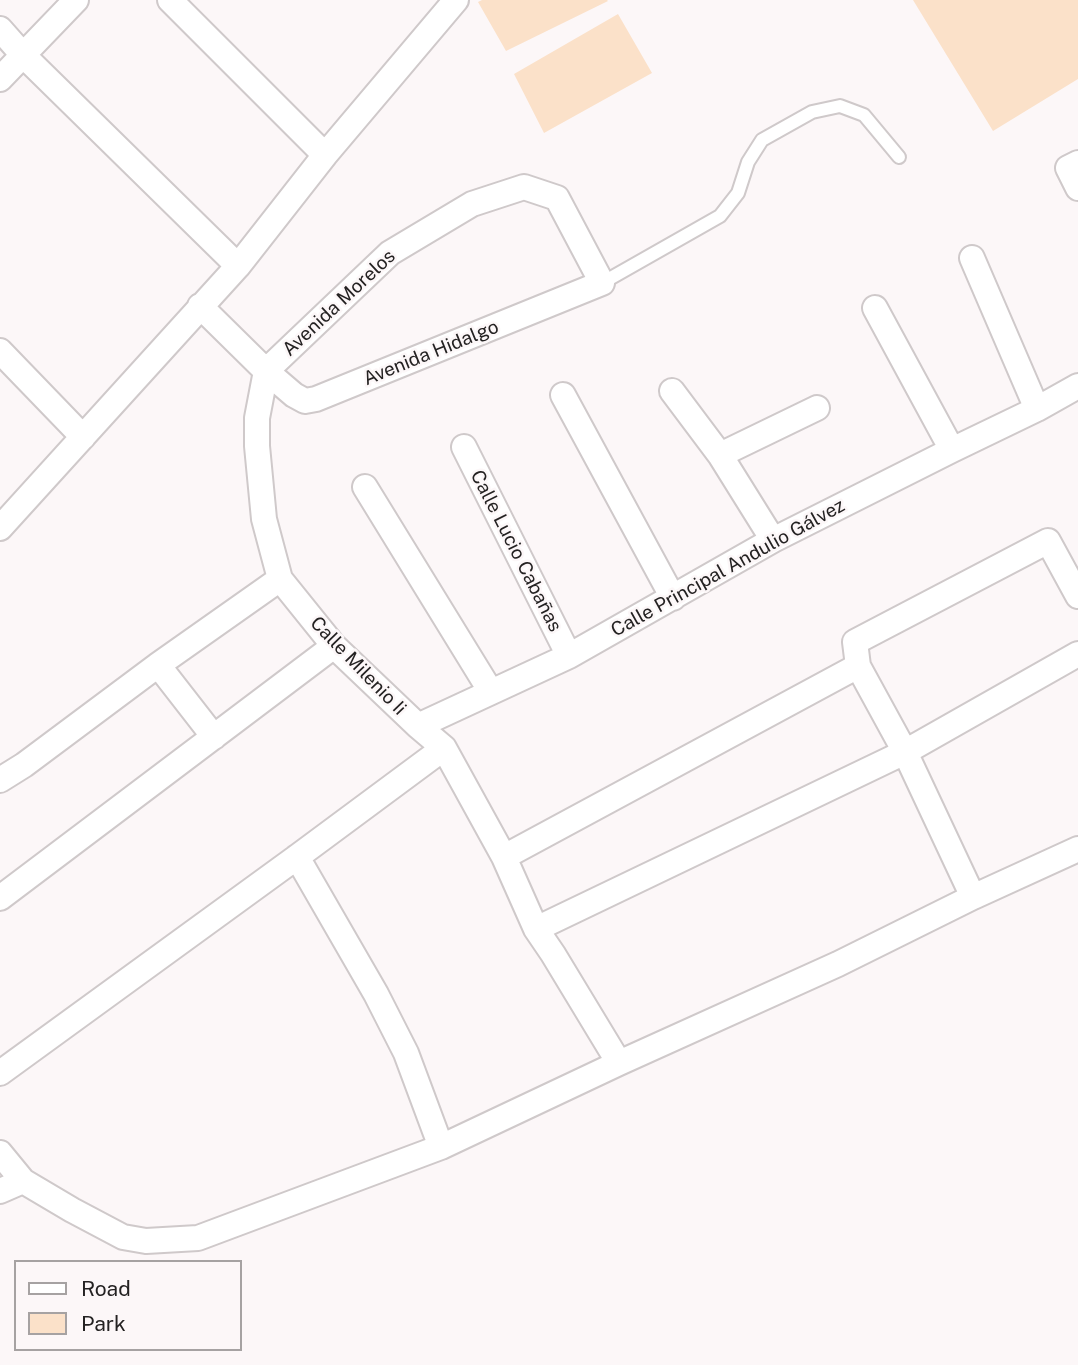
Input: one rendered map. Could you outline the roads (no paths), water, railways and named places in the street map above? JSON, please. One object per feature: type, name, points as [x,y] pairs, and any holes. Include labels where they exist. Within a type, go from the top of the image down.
[{"type":"street","points":[[0,79],[76,0]]},
{"type":"street","points":[[170,0],[325,155]]},
{"type":"street","points":[[0,528],[237,266],[443,5]]},
{"type":"street","points":[[0,29],[23,55],[237,266]]},
{"type":"street","name":"Avenida Morelos","points":[[266,371],[390,253],[472,204],[524,187],[557,198],[602,283]]},
{"type":"street","points":[[972,258],[1037,409]]},
{"type":"street","name":"Avenida Hidalgo","points":[[200,306],[266,371],[305,401],[316,399],[602,283]]},
{"type":"street","points":[[875,308],[953,450]]},
{"type":"street","points":[[0,351],[83,437]]},
{"type":"street","name":"Calle Milenio Ii","points":[[266,371],[257,418],[257,446],[264,519],[280,579],[334,646],[444,748]]},
{"type":"street","name":"Calle Principal Andulio Gálvez","points":[[418,726],[569,656],[773,540],[1078,386]]},
{"type":"street","points":[[672,391],[720,455],[773,540]]},
{"type":"street","points":[[563,395],[673,598]]},
{"type":"street","points":[[720,455],[817,408]]},
{"type":"street","name":"Calle Lucio Cabañas","points":[[464,447],[569,656]]},
{"type":"street","points":[[365,487],[491,692]]},
{"type":"street","points":[[973,897],[905,752],[858,666],[855,642],[1048,541],[1078,596]]},
{"type":"street","points":[[0,780],[280,579]]},
{"type":"street","points":[[0,898],[334,646]]},
{"type":"street","points":[[536,929],[905,752],[1078,654]]},
{"type":"street","points":[[158,665],[214,737]]},
{"type":"street","points":[[503,857],[858,666]]},
{"type":"street","points":[[0,1073],[444,748],[503,857],[536,929],[619,1063]]},
{"type":"street","points":[[0,1153],[23,1181],[123,1237],[146,1241],[198,1238],[441,1147],[838,964],[1078,849]]},
{"type":"street","points":[[297,857],[376,994],[406,1053],[441,1147]]},
{"type":"street","points":[[0,1191],[23,1181]]},
{"type":"lane","points":[[602,283],[720,216],[738,193],[748,162],[762,140],[812,112],[840,106],[864,115],[899,157]]}]
